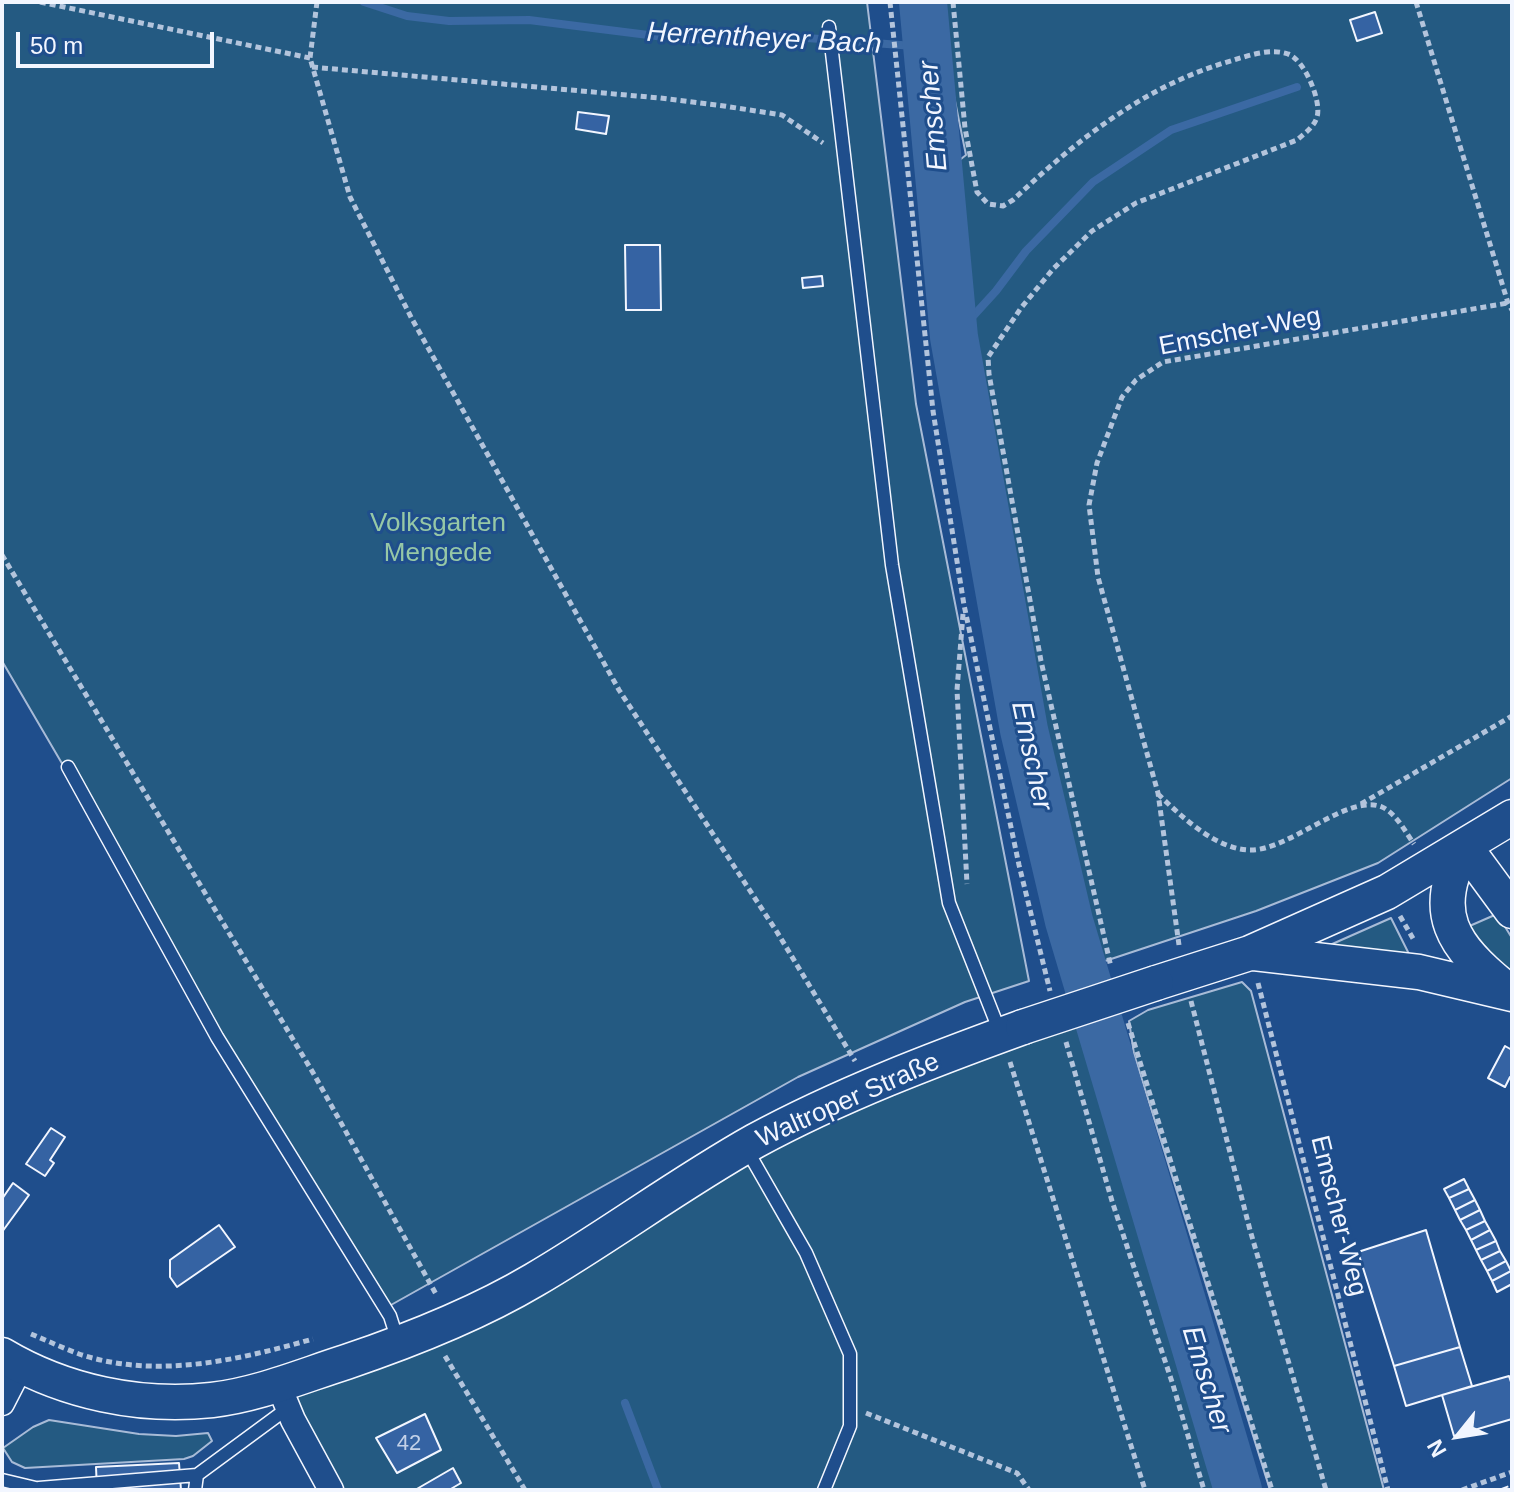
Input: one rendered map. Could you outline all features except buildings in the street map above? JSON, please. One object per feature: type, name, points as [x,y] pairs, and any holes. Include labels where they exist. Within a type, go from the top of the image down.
[{"type":"main road","name":"Waltroper Straße","points":[[15,1350],[75,1387],[117,1398],[152,1402],[283,1396],[442,1326],[532,1281],[745,1148],[840,1099],[1012,1031],[1250,953],[1387,892],[1512,817]]},
{"type":"main road","points":[[1512,911],[1465,847],[1454,865],[1449,884],[1448,905],[1452,926],[1472,960],[1512,994]]},
{"type":"main road","points":[[1250,953],[1419,972],[1512,994]]},
{"type":"street","points":[[2,1403],[15,1350]]},
{"type":"street","points":[[283,1396],[331,1490]]},
{"type":"lane","points":[[829,27],[892,565],[949,903],[1012,1031]]},
{"type":"lane","points":[[68,767],[217,1037],[390,1316],[399,1344]]},
{"type":"lane","points":[[745,1148],[806,1253],[850,1354],[850,1426],[824,1490]]},
{"type":"lane","points":[[2,1480],[41,1489],[197,1475],[283,1396]]},
{"type":"lane","points":[[195,1490],[197,1475]]},
{"type":"path","points":[[40,2],[310,58]]},
{"type":"path","points":[[890,2],[933,411],[964,605],[1042,962]]},
{"type":"path","points":[[953,2],[965,128],[977,192],[988,204],[1003,206],[1013,200],[1095,128],[1138,101],[1231,61],[1268,52],[1290,54],[1303,66],[1314,92],[1318,114],[1311,128],[1297,140],[1136,203],[1092,231],[1053,269],[1021,308],[988,357],[1041,661],[1112,972]]},
{"type":"path","points":[[1416,2],[1512,310]]},
{"type":"path","points":[[316,6],[310,58],[350,197],[420,332],[619,690],[777,932],[855,1061]]},
{"type":"path","points":[[312,67],[660,98],[782,115],[819,138],[845,168]]},
{"type":"path","name":"Emscher-Weg","points":[[1326,1490],[1170,978],[1158,793],[1098,577],[1089,505],[1097,463],[1122,397],[1136,380],[1163,362],[1508,303]]},
{"type":"path","points":[[2,555],[315,1076],[437,1296]]},
{"type":"path","points":[[964,605],[957,690],[968,897]]},
{"type":"path","points":[[1158,793],[1188,823],[1235,848],[1249,850],[1272,845],[1361,804],[1512,716]]},
{"type":"path","points":[[1361,804],[1384,808],[1416,846]]},
{"type":"path","points":[[1399,914],[1415,943]]},
{"type":"path","name":"Emscher-Weg","points":[[1250,953],[1388,1490]]},
{"type":"path","points":[[1126,1017],[1272,1490]]},
{"type":"path","points":[[1012,1031],[1145,1490]]},
{"type":"path","points":[[1075,1072],[1112,1201],[1204,1490]]},
{"type":"path","points":[[15,1350],[85,1355],[142,1366],[218,1363],[317,1338]]},
{"type":"path","points":[[443,1353],[525,1490]]},
{"type":"path","points":[[850,1407],[1017,1473],[1029,1490]]},
{"type":"path","points":[[1462,1490],[1512,1472]]},
{"type":"green space","name":"Volksgarten Mengede","points":[[2,2],[867,2],[916,404],[1029,981],[965,1002],[798,1077],[382,1310],[2,661]]},
{"type":"green space","points":[[943,2],[1512,2],[1512,778],[1378,863],[1256,911],[1090,966],[972,370],[947,170],[966,155],[945,52]]},
{"type":"green space","points":[[1497,914],[1512,938],[1512,983],[1465,928]]},
{"type":"green space","points":[[1391,918],[1414,964],[1329,948],[1330,945]]},
{"type":"green space","points":[[1242,982],[1251,991],[1384,1490],[1270,1490],[1134,1054],[1129,1021],[1148,1010]]},
{"type":"green space","points":[[1094,1003],[1238,1490],[341,1490],[278,1384],[399,1344],[754,1142]]},
{"type":"green space","points":[[49,1420],[139,1434],[176,1436],[208,1433],[212,1441],[184,1459],[25,1468],[12,1462],[3,1448]]},
{"type":"waterway","name":"Herrentheyer Bach","points":[[364,2],[407,16],[449,21],[529,20],[688,40],[767,35],[927,47]]},
{"type":"waterway","name":"Emscher","points":[[923,2],[954,337],[1024,730],[1069,921],[1238,1490]]},
{"type":"waterway","points":[[954,337],[996,291],[1026,251],[1093,182],[1171,130],[1297,87]]},
{"type":"waterway","points":[[625,1403],[658,1490]]},
{"type":"fence","points":[[1499,1490],[1512,1485]]}]
